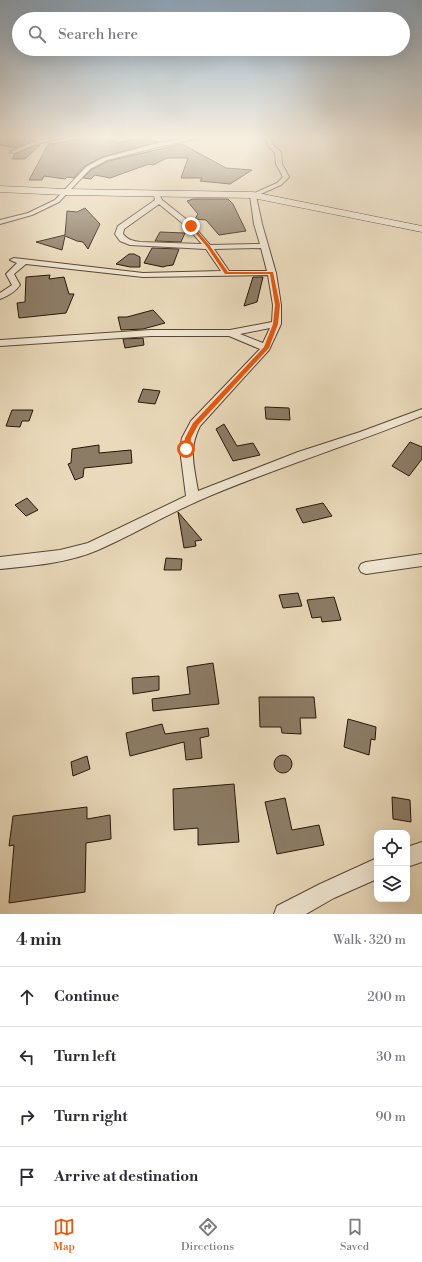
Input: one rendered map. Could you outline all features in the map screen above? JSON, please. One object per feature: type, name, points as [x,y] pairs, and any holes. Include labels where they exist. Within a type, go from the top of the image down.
[{"type":"street","points":[[0,222],[40,210],[57,201],[78,179]]},
{"type":"street","points":[[253,195],[279,184],[284,179]]},
{"type":"street","points":[[0,189],[158,197],[253,195],[422,229]]},
{"type":"street","points":[[193,498],[186,449],[188,438],[195,424],[266,348],[276,324],[277,305],[272,273],[263,246],[253,195]]},
{"type":"street","points":[[158,197],[121,228],[119,234],[123,239],[130,243],[140,244],[263,246]]},
{"type":"street","points":[[158,197],[197,232],[209,246],[226,274]]},
{"type":"street","points":[[14,260],[136,274],[272,273]]},
{"type":"street","points":[[0,296],[10,291],[16,284],[10,274],[24,261]]},
{"type":"street","points":[[0,343],[151,333],[230,333],[276,324]]},
{"type":"street","points":[[230,333],[266,348]]},
{"type":"street","points":[[0,563],[60,556],[92,547],[193,498],[302,455],[364,435],[422,412]]},
{"type":"street","points":[[366,568],[422,560]]},
{"type":"street","points":[[410,856],[422,852]]},
{"type":"street","points":[[285,914],[327,891],[374,869]]},
{"type":"building","points":[[30,179],[43,179],[42,180],[29,180]]},
{"type":"building","points":[[202,179],[238,179],[230,184],[200,181]]},
{"type":"building","points":[[193,199],[228,199],[233,204],[246,231],[219,235],[206,220],[195,219],[198,214],[187,201]]},
{"type":"building","points":[[85,208],[100,224],[88,249],[83,242],[65,236],[62,250],[36,242],[65,235],[67,211],[77,212]]},
{"type":"building","points":[[160,232],[185,233],[181,242],[155,241]]},
{"type":"building","points":[[152,248],[179,249],[173,265],[163,267],[144,263]]},
{"type":"building","points":[[129,254],[134,254],[140,257],[140,267],[130,267],[116,264]]},
{"type":"building","points":[[50,275],[49,279],[64,277],[69,294],[74,294],[66,313],[19,318],[17,303],[25,302],[26,277]]},
{"type":"building","points":[[253,277],[263,277],[257,302],[244,306]]},
{"type":"building","points":[[153,310],[165,323],[143,329],[121,330],[118,317],[127,317]]},
{"type":"building","points":[[143,338],[144,345],[125,348],[123,339]]},
{"type":"building","points":[[143,389],[160,391],[155,404],[138,402]]},
{"type":"building","points":[[265,407],[289,408],[290,420],[266,419]]},
{"type":"building","points":[[12,410],[33,410],[29,421],[22,421],[20,427],[6,426]]},
{"type":"building","points":[[224,424],[237,446],[253,443],[260,455],[233,461],[216,429]]},
{"type":"building","points":[[410,442],[422,447],[422,459],[409,476],[392,466]]},
{"type":"building","points":[[99,445],[99,453],[131,450],[132,463],[84,468],[83,477],[75,480],[68,464],[71,463],[72,449]]},
{"type":"building","points":[[27,498],[38,510],[26,516],[15,505]]},
{"type":"building","points":[[323,503],[332,516],[303,523],[296,509]]},
{"type":"building","points":[[178,512],[202,540],[195,541],[196,546],[184,548]]},
{"type":"building","points":[[166,558],[182,559],[181,570],[164,570]]},
{"type":"building","points":[[298,593],[302,606],[283,608],[279,595]]},
{"type":"building","points":[[334,597],[341,620],[322,622],[321,617],[312,618],[307,600]]},
{"type":"building","points":[[213,663],[219,704],[153,711],[152,699],[190,694],[187,667]]},
{"type":"building","points":[[159,676],[159,690],[133,694],[132,678]]},
{"type":"building","points":[[259,697],[314,697],[316,718],[300,718],[301,734],[282,733],[281,727],[260,727]]},
{"type":"building","points":[[348,719],[376,727],[375,740],[371,739],[369,755],[344,747]]},
{"type":"building","points":[[162,724],[165,734],[208,728],[209,736],[200,738],[202,758],[186,760],[184,742],[130,756],[126,733]]},
{"type":"building","points":[[283,755],[289,758],[292,764],[289,770],[283,773],[277,770],[274,764],[277,758]]},
{"type":"building","points":[[87,756],[90,769],[73,776],[71,762]]},
{"type":"building","points":[[234,784],[239,842],[198,845],[198,828],[174,830],[173,789]]},
{"type":"building","points":[[392,797],[410,800],[411,822],[393,819]]},
{"type":"building","points":[[285,798],[292,830],[319,825],[324,845],[277,854],[265,802]]},
{"type":"building","points":[[87,807],[87,819],[110,815],[111,839],[86,843],[85,892],[9,903],[14,845],[9,846],[13,816]]},
{"type":"route","points":[[186,449],[188,438],[195,424],[266,348],[276,324],[277,305],[272,273],[226,274],[209,246],[191,226]]}]
